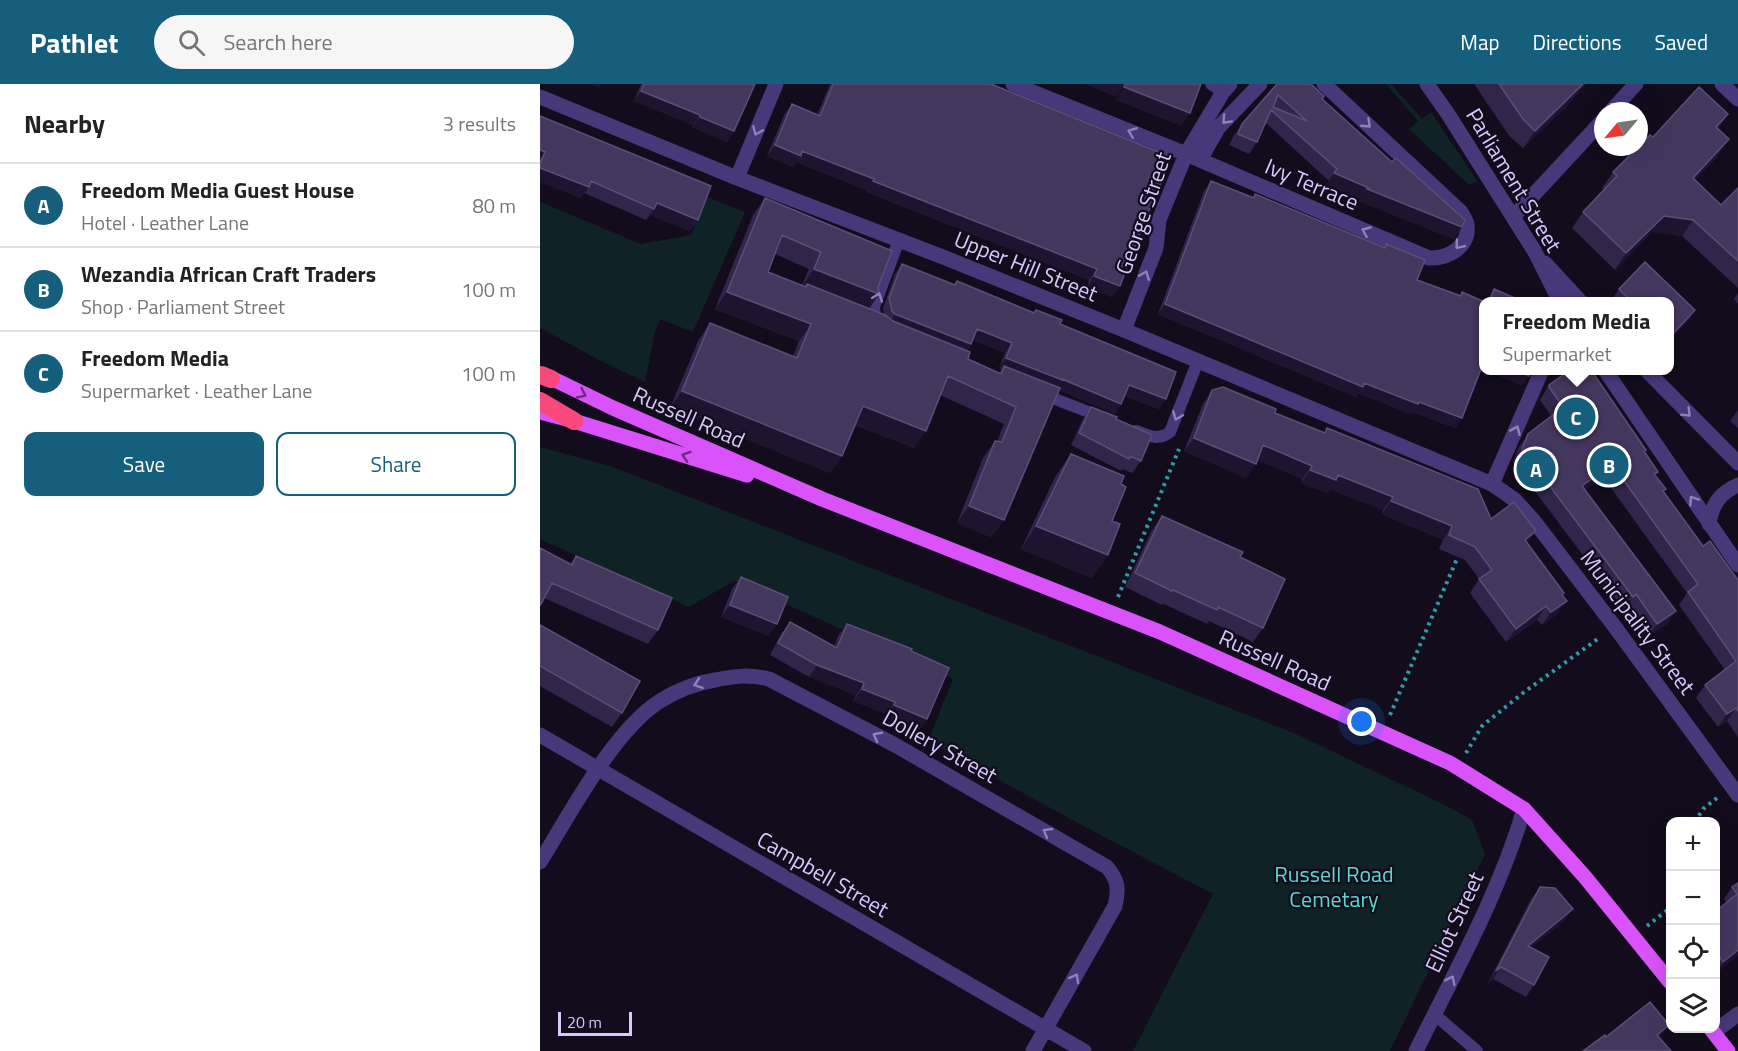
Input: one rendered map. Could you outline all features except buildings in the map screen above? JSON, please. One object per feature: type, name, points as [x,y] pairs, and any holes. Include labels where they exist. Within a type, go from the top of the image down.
[{"type":"highway","points":[[540,401],[574,421]]},
{"type":"main road","name":"Russell Road","points":[[544,375],[822,499],[1160,632],[1458,768],[1524,809],[1585,877],[1668,979]]},
{"type":"main road","name":"Russell Road","points":[[540,412],[822,499]]},
{"type":"main road","points":[[1714,1033],[1728,1051]]},
{"type":"street","points":[[737,178],[776,84]]},
{"type":"street","name":"Ivy Terrace","points":[[1013,84],[1193,157],[1419,254],[1437,259],[1455,251],[1466,236],[1467,224],[1461,212],[1324,84]]},
{"type":"street","name":"George Street","points":[[1193,157],[1260,84]]},
{"type":"street","name":"Parliament Street","points":[[1427,84],[1535,252],[1558,297]]},
{"type":"street","points":[[1619,102],[1636,84]]},
{"type":"street","points":[[1722,84],[1738,99]]},
{"type":"street","name":"George Street","points":[[1124,330],[1156,248],[1159,220],[1193,157],[1221,87]]},
{"type":"street","name":"Upper Hill Street","points":[[540,97],[737,178],[1124,330],[1492,484]]},
{"type":"street","points":[[1513,217],[1594,130]]},
{"type":"street","points":[[1535,252],[1576,297]]},
{"type":"street","points":[[1492,484],[1540,375]]},
{"type":"street","points":[[1608,375],[1738,565]]},
{"type":"street","points":[[1651,375],[1738,464]]},
{"type":"street","name":"Municipality Street","points":[[1492,484],[1515,500],[1534,521],[1738,795]]},
{"type":"street","points":[[1709,524],[1713,505],[1720,495],[1738,485]]},
{"type":"street","name":"Dollery Street","points":[[599,769],[624,734],[660,701],[704,682],[751,675],[769,679],[895,746],[1097,861],[1107,867],[1116,878],[1119,891],[1115,906],[1047,1030]]},
{"type":"street","name":"Campbell Street","points":[[540,735],[1084,1051]]},
{"type":"street","points":[[540,862],[599,769]]},
{"type":"street","name":"Elliot Street","points":[[1416,1051],[1495,890],[1524,809]]},
{"type":"street","points":[[1720,1025],[1738,1014]]},
{"type":"street","points":[[1033,1051],[1047,1030]]},
{"type":"lane","points":[[894,335],[873,323],[874,307],[899,240]]},
{"type":"lane","points":[[1035,391],[1154,438],[1163,437],[1170,432],[1198,361]]},
{"type":"lane","points":[[1434,1014],[1477,1051]]},
{"type":"path","points":[[1111,613],[1175,460]]},
{"type":"path","points":[[1382,733],[1461,548]]},
{"type":"path","points":[[1458,768],[1482,726],[1523,693],[1615,627]]},
{"type":"path","points":[[1698,817],[1703,809]]},
{"type":"path","points":[[1633,937],[1666,912]]},
{"type":"green space","points":[[1386,84],[1391,84],[1422,119],[1431,112],[1477,181],[1469,185],[1409,129],[1418,121]]},
{"type":"green space","points":[[707,197],[745,212],[693,332],[660,319],[655,332],[645,382],[540,328],[540,202],[641,244],[691,235]]},
{"type":"green space","name":"Russell Road Cemetary","points":[[540,447],[613,467],[1296,734],[1472,820],[1485,854],[1390,1051],[1133,1051],[1213,894],[928,741],[953,679],[734,581],[689,607],[540,539]]},
{"type":"place","name":"Freedom Media","points":[[1576,417]]},
{"type":"place","name":"Wezandia African Craft Traders","points":[[1609,465]]},
{"type":"place","name":"Freedom Media Guest House","points":[[1536,469]]}]
